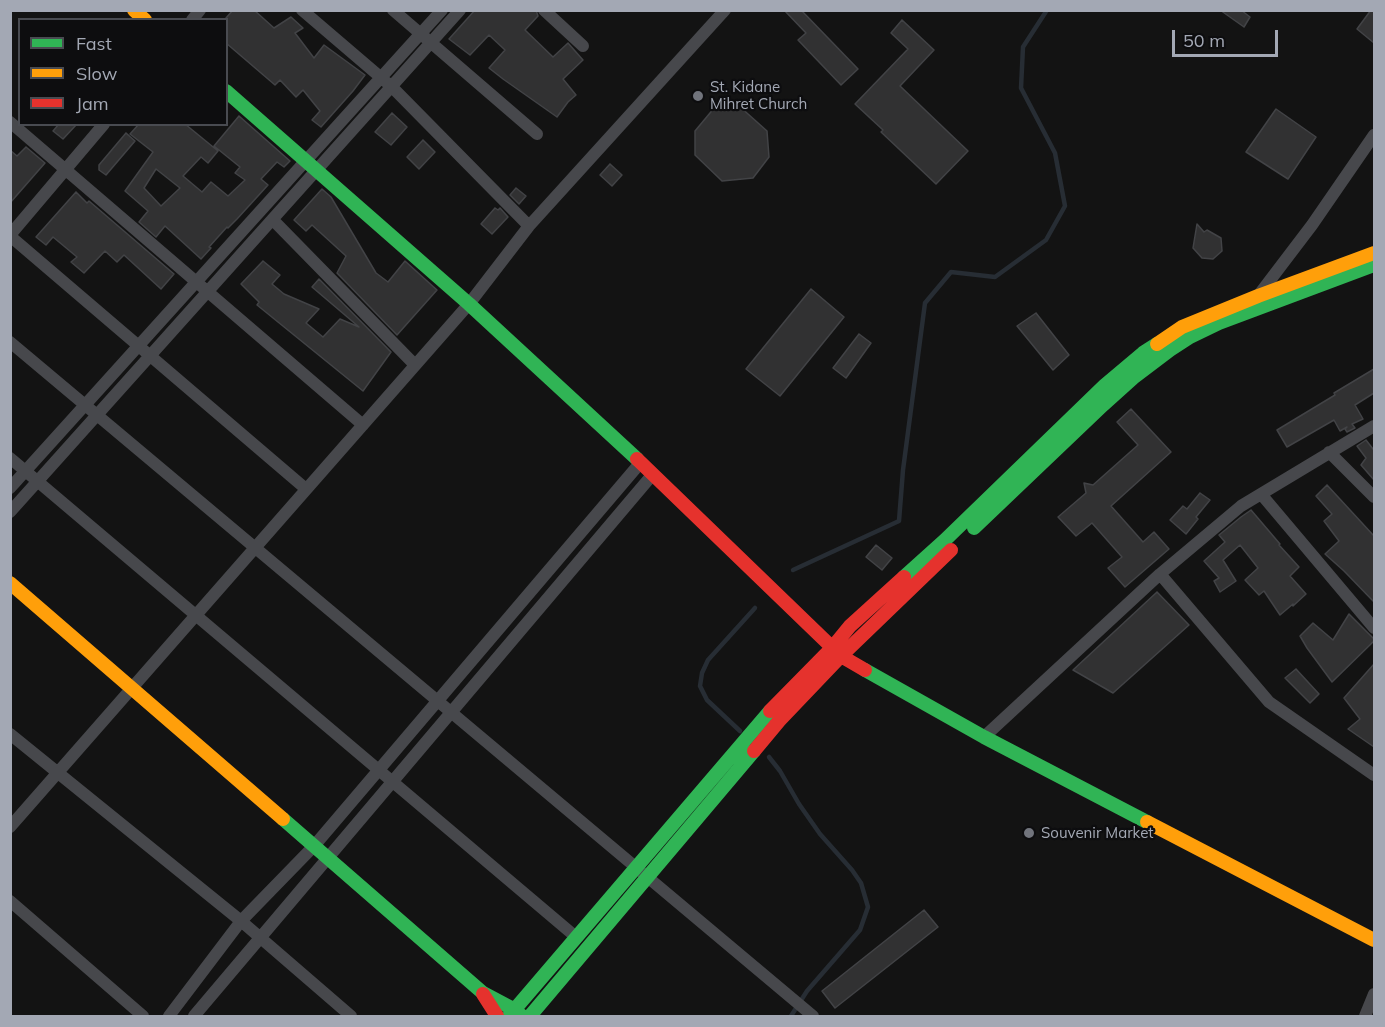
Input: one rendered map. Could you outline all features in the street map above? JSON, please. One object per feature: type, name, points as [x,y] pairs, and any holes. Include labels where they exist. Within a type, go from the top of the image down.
[{"type":"street","points":[[302,10],[392,87],[528,226]]},
{"type":"street","points":[[393,10],[537,134]]},
{"type":"street","points":[[10,512],[273,220],[311,166],[381,78],[442,10]]},
{"type":"street","points":[[10,488],[197,282],[392,87],[460,10]]},
{"type":"street","points":[[544,10],[584,46]]},
{"type":"street","points":[[10,827],[469,304],[528,226],[725,10]]},
{"type":"street","points":[[228,93],[469,304],[653,474],[836,652],[984,737],[1374,940]]},
{"type":"street","points":[[10,122],[363,425]]},
{"type":"street","points":[[102,126],[10,236],[306,489]]},
{"type":"street","points":[[1257,296],[1312,225],[1374,135]]},
{"type":"street","points":[[273,220],[415,365]]},
{"type":"street","points":[[1054,442],[1105,385],[1143,353],[1182,327],[1257,296],[1374,253]]},
{"type":"street","points":[[10,583],[483,993],[516,1014],[635,867],[836,652],[850,626],[1054,442],[1103,405],[1133,378],[1190,338],[1219,323],[1374,265]]},
{"type":"street","points":[[10,342],[810,1014]]},
{"type":"street","points":[[984,737],[1160,574],[1241,506],[1374,426]]},
{"type":"street","points":[[1329,452],[1374,497]]},
{"type":"street","points":[[10,458],[576,938]]},
{"type":"street","points":[[169,1017],[241,921],[314,846],[640,462]]},
{"type":"street","points":[[194,1017],[653,474]]},
{"type":"street","points":[[1261,494],[1374,628]]},
{"type":"street","points":[[1160,574],[1269,702],[1374,775]]},
{"type":"street","points":[[10,734],[241,921],[351,1017]]},
{"type":"street","points":[[530,1017],[647,877],[745,749]]},
{"type":"street","points":[[10,901],[143,1017]]},
{"type":"street","points":[[483,993],[497,1017]]},
{"type":"street","points":[[1365,1017],[1374,994]]},
{"type":"building","points":[[233,10],[254,10],[274,28],[291,17],[303,28],[295,33],[314,58],[324,45],[365,75],[321,127],[312,120],[320,111],[303,90],[296,97],[280,80],[275,85],[228,45],[228,18],[226,18]]},
{"type":"building","points":[[475,10],[536,10],[538,16],[525,30],[553,57],[568,43],[583,60],[563,79],[576,95],[557,117],[489,68],[505,50],[489,35],[470,55],[449,39]]},
{"type":"building","points":[[784,10],[801,10],[858,69],[841,85],[798,40],[806,33]]},
{"type":"building","points":[[1220,10],[1241,10],[1250,17],[1244,27]]},
{"type":"building","points":[[1371,10],[1374,10],[1374,43],[1357,29]]},
{"type":"building","points":[[902,20],[934,50],[900,86],[968,151],[936,184],[855,104],[908,49],[891,33]]},
{"type":"building","points":[[738,105],[767,131],[769,157],[753,178],[722,181],[695,155],[695,131],[715,107]]},
{"type":"building","points":[[1276,109],[1316,137],[1288,179],[1246,152]]},
{"type":"building","points":[[392,113],[407,127],[391,145],[375,132]]},
{"type":"building","points":[[239,116],[290,161],[284,167],[277,162],[261,179],[268,185],[227,227],[201,259],[165,226],[156,237],[139,222],[148,211],[125,191],[153,152],[130,134],[137,126],[187,126],[218,151],[208,163],[201,157],[183,176],[202,192],[211,182],[228,196],[245,180],[235,173],[240,167],[214,146]],"holes":[[[156,169],[180,188],[161,206],[144,188]]]},
{"type":"building","points":[[57,126],[75,126],[63,139],[53,131]]},
{"type":"building","points":[[126,133],[135,141],[106,175],[99,170],[99,165]]},
{"type":"building","points":[[423,140],[435,152],[419,169],[407,157]]},
{"type":"building","points":[[26,147],[45,163],[10,203],[10,150],[17,156]]},
{"type":"building","points":[[610,164],[622,175],[612,186],[600,175]]},
{"type":"building","points":[[516,188],[526,196],[519,204],[510,195]]},
{"type":"building","points":[[322,189],[331,197],[376,273],[388,282],[405,261],[437,290],[397,335],[337,273],[346,256],[312,225],[306,231],[294,220]]},
{"type":"building","points":[[76,192],[174,274],[161,289],[124,255],[117,262],[105,251],[84,273],[71,262],[77,257],[53,237],[46,245],[36,237]]},
{"type":"building","points":[[495,208],[498,210],[500,208],[508,217],[492,234],[481,224]]},
{"type":"building","points":[[1197,224],[1204,232],[1207,230],[1221,238],[1222,251],[1213,259],[1202,258],[1193,248]]},
{"type":"building","points":[[263,261],[280,275],[272,284],[284,294],[319,309],[306,323],[323,337],[340,319],[359,327],[312,287],[319,279],[391,352],[363,391],[257,305],[259,302],[241,284]]},
{"type":"building","points":[[811,289],[844,317],[780,396],[746,369]]},
{"type":"building","points":[[1036,313],[1069,355],[1053,370],[1017,326]]},
{"type":"building","points":[[859,334],[871,343],[846,378],[833,368]]},
{"type":"building","points":[[1374,369],[1374,393],[1355,405],[1363,419],[1352,424],[1355,428],[1347,432],[1345,429],[1347,427],[1340,431],[1334,420],[1287,447],[1277,430]]},
{"type":"building","points":[[1131,409],[1171,452],[1111,506],[1143,542],[1154,532],[1169,549],[1125,587],[1108,568],[1122,557],[1092,523],[1076,536],[1058,517],[1086,493],[1084,483],[1093,485],[1138,445],[1117,422]]},
{"type":"building","points":[[1366,440],[1373,449],[1374,447],[1374,480],[1361,465],[1366,458],[1357,446]]},
{"type":"building","points":[[1327,485],[1374,536],[1374,602],[1325,554],[1339,541],[1324,521],[1332,514],[1316,496]]},
{"type":"building","points":[[1200,493],[1210,500],[1186,534],[1170,520],[1183,506],[1187,509]]},
{"type":"building","points":[[1251,510],[1299,567],[1290,576],[1306,594],[1280,615],[1264,591],[1259,595],[1245,580],[1258,568],[1240,545],[1223,560],[1236,581],[1220,592],[1214,581],[1219,578],[1204,561],[1225,542],[1219,535]]},
{"type":"building","points":[[876,545],[892,558],[882,570],[866,557]]},
{"type":"building","points":[[1157,592],[1189,625],[1113,693],[1073,670]]},
{"type":"building","points":[[1349,614],[1374,641],[1332,682],[1300,636],[1313,623],[1333,640]]},
{"type":"building","points":[[1374,664],[1374,747],[1348,729],[1360,719],[1344,698]]},
{"type":"building","points":[[1296,669],[1319,694],[1310,703],[1285,678]]},
{"type":"building","points":[[924,910],[938,927],[835,1008],[822,991]]},
{"type":"waterway","points":[[793,570],[899,521],[903,470],[925,303],[951,272],[995,277],[1046,240],[1065,206],[1055,153],[1021,88],[1023,47],[1047,10]]},
{"type":"waterway","points":[[740,731],[707,700],[700,686],[702,673],[708,660],[755,608]]},
{"type":"waterway","points":[[769,757],[820,834],[861,883],[868,907],[860,930],[807,991],[791,1016]]},
{"type":"traffic: fast","points":[[228,93],[469,304],[637,459]]},
{"type":"traffic: fast","points":[[974,528],[1103,405],[1133,378],[1170,350],[1219,323],[1374,265]]},
{"type":"traffic: fast","points":[[904,577],[1105,385],[1157,344]]},
{"type":"traffic: fast","points":[[865,670],[984,737],[1147,822]]},
{"type":"traffic: fast","points":[[509,1016],[770,711]]},
{"type":"traffic: fast","points":[[530,1016],[754,751]]},
{"type":"traffic: fast","points":[[283,819],[483,993],[522,1016]]},
{"type":"traffic: slow","points":[[134,10],[143,18]]},
{"type":"traffic: slow","points":[[1157,344],[1182,327],[1374,253]]},
{"type":"traffic: slow","points":[[10,583],[283,819]]},
{"type":"traffic: slow","points":[[1147,822],[1374,940]]},
{"type":"traffic: jam","points":[[637,459],[841,656],[865,670]]},
{"type":"traffic: jam","points":[[754,751],[779,721],[841,656],[951,550]]},
{"type":"traffic: jam","points":[[770,711],[832,648],[850,626],[904,577]]},
{"type":"traffic: jam","points":[[483,994],[497,1016]]},
{"type":"place","name":"St. Kidane Mihret Church","points":[[698,96]]},
{"type":"place","name":"Souvenir Market","points":[[1029,833]]}]
